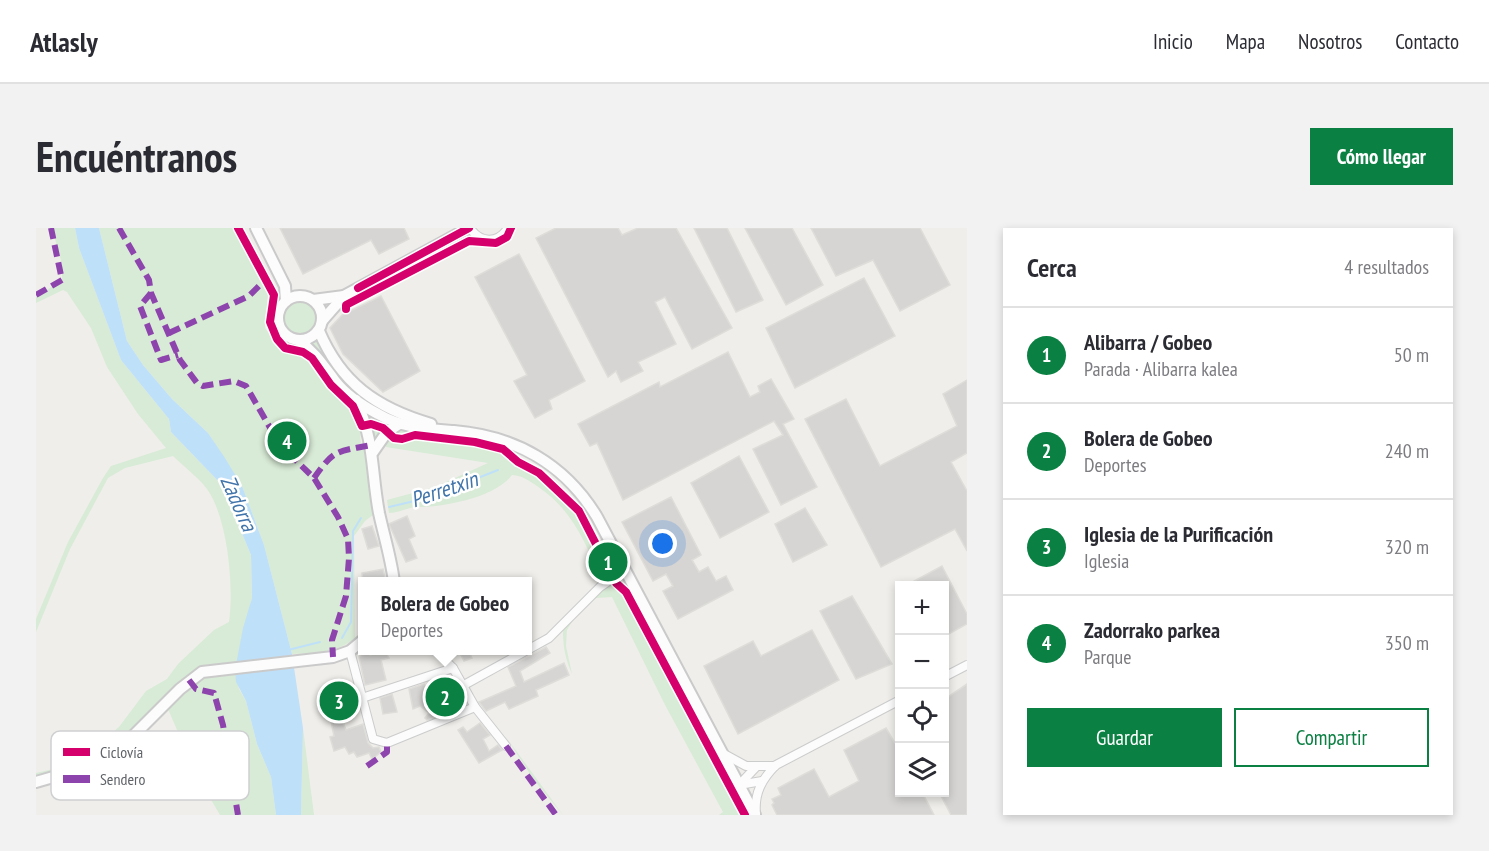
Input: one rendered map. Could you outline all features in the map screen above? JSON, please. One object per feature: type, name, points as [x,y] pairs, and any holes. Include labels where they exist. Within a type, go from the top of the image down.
[{"type":"street","points":[[256,228],[285,286],[286,301],[279,312],[279,325],[286,335],[311,349],[336,382],[356,400],[399,424],[501,439],[548,463],[583,496],[756,815]]},
{"type":"street","points":[[298,340],[313,337],[344,296],[469,228],[480,238],[491,240],[502,236],[508,228]]},
{"type":"street","points":[[278,270],[322,313],[321,326],[326,351],[343,374],[361,392],[399,414],[454,431]]},
{"type":"street","points":[[286,301],[344,296]]},
{"type":"street","points":[[356,400],[367,423],[373,452],[379,514],[393,577]]},
{"type":"street","points":[[373,452],[387,432],[399,424]]},
{"type":"street","points":[[532,647],[549,638],[600,586],[625,570]]},
{"type":"street","points":[[138,731],[194,676],[230,667],[333,657],[350,651],[358,645]]},
{"type":"street","points":[[350,651],[374,739],[387,743],[475,707]]},
{"type":"street","points":[[439,655],[453,668],[475,707],[506,746]]},
{"type":"street","points":[[464,685],[518,655]]},
{"type":"street","points":[[949,675],[967,665]]},
{"type":"street","points":[[362,698],[453,668]]},
{"type":"street","points":[[756,815],[756,795],[762,781],[776,765],[895,703]]},
{"type":"street","points":[[721,751],[740,763],[756,767],[776,765]]},
{"type":"street","points":[[739,784],[756,767]]},
{"type":"street","points":[[36,782],[51,778]]},
{"type":"street","points":[[739,784],[762,781]]},
{"type":"green space","points":[[52,228],[75,228],[79,248],[121,360],[169,419],[171,432],[222,485],[251,555],[252,598],[237,663],[203,668],[191,673],[134,731],[114,731],[146,691],[167,679],[178,664],[214,630],[229,622],[231,591],[228,554],[220,517],[207,489],[173,456],[125,468],[108,478],[70,549],[36,632],[36,619],[68,542],[111,466],[166,448],[138,414],[107,367],[91,328],[67,292],[63,290],[36,303],[36,297],[62,280],[62,264]]},
{"type":"green space","points":[[99,228],[234,228],[268,294],[265,328],[277,345],[286,352],[308,358],[325,384],[352,410],[360,430],[361,450],[367,450],[373,515],[365,521],[354,536],[355,638],[348,643],[325,651],[292,654],[264,545],[242,486],[208,433],[172,399],[143,365],[127,341]]},
{"type":"green space","points":[[301,299],[314,305],[320,318],[314,331],[301,337],[288,331],[282,318],[288,305]]},
{"type":"green space","points":[[319,340],[331,362],[407,419],[376,410],[341,383],[310,346]]},
{"type":"green space","points":[[364,409],[392,425],[375,444]]},
{"type":"green space","points":[[403,430],[414,431],[417,438],[490,447],[542,479],[582,520],[610,575],[603,581],[584,540],[560,506],[537,486],[519,476],[512,475],[494,490],[468,500],[414,507],[389,513],[387,500],[435,487],[488,463],[386,447],[384,444],[386,439]]},
{"type":"green space","points":[[613,581],[625,592],[743,815],[719,815],[723,812],[664,703],[612,597],[596,598],[573,620],[567,630],[566,646],[572,674],[564,649],[565,627],[584,605]]},
{"type":"green space","points":[[235,670],[257,744],[271,777],[276,815],[220,815],[211,800],[249,800],[249,731],[177,731],[168,709],[145,731],[136,731],[189,685],[209,674]]},
{"type":"green space","points":[[303,728],[314,815],[301,815]]},
{"type":"green space","points":[[506,737],[563,815],[534,780]]},
{"type":"green space","points":[[51,770],[51,775],[36,778],[36,773]]},
{"type":"green space","points":[[51,780],[51,785],[36,788],[36,785]]},
{"type":"water","name":"Zadorra","points":[[75,228],[99,228],[127,341],[143,365],[172,399],[208,433],[242,486],[264,545],[292,654],[303,728],[301,815],[276,815],[271,777],[257,744],[246,701],[236,682],[235,670],[243,628],[252,598],[251,555],[222,485],[171,432],[169,419],[121,360],[79,248]]},
{"type":"building","points":[[280,228],[404,228],[409,239],[379,254],[371,240],[303,274]]},
{"type":"building","points":[[556,228],[618,228],[622,235],[638,228],[676,228],[732,328],[692,349],[665,297],[655,302],[676,344],[638,362],[643,371],[621,382],[616,371],[608,377],[536,238]]},
{"type":"building","points":[[694,228],[727,228],[763,300],[736,312]]},
{"type":"building","points":[[745,228],[792,228],[823,285],[786,305]]},
{"type":"building","points":[[811,228],[920,228],[950,285],[900,311],[873,260],[836,276]]},
{"type":"building","points":[[519,254],[585,381],[549,400],[552,409],[535,418],[514,381],[527,375],[475,277]]},
{"type":"building","points":[[864,278],[895,336],[795,388],[766,328]]},
{"type":"building","points":[[381,296],[420,371],[383,392],[343,354],[330,328],[342,315]]},
{"type":"building","points":[[728,352],[750,397],[760,392],[758,386],[771,379],[794,419],[783,424],[817,487],[781,505],[753,449],[783,435],[774,421],[623,500],[597,443],[590,446],[578,424],[659,382],[660,387]]},
{"type":"building","points":[[967,380],[967,453],[951,462],[967,491],[967,551],[955,529],[881,567],[805,419],[846,399],[880,466],[957,426],[943,394]]},
{"type":"building","points":[[739,456],[769,512],[720,538],[691,483]]},
{"type":"building","points":[[671,497],[701,555],[692,560],[699,572],[708,567],[716,581],[726,576],[733,590],[678,619],[663,591],[673,586],[666,574],[653,581],[622,522]]},
{"type":"building","points":[[805,508],[827,545],[793,562],[775,524]]},
{"type":"building","points":[[407,516],[415,536],[409,539],[417,558],[406,562],[389,524]]},
{"type":"building","points":[[372,526],[379,546],[368,549],[362,529]]},
{"type":"building","points":[[942,566],[967,614],[967,624],[949,634],[949,581],[914,581]]},
{"type":"building","points":[[383,569],[385,577],[362,577],[362,573]]},
{"type":"building","points":[[852,596],[892,664],[856,679],[820,611]]},
{"type":"building","points":[[812,630],[839,680],[738,734],[704,666],[753,641],[761,656]]},
{"type":"building","points":[[546,647],[550,653],[520,671],[524,682],[564,663],[569,675],[536,690],[538,696],[509,709],[505,702],[486,711],[479,702],[516,686],[508,667]]},
{"type":"building","points":[[360,655],[387,655],[389,658],[381,660],[386,680],[365,685]]},
{"type":"building","points":[[461,655],[471,655],[472,658],[464,661]]},
{"type":"building","points":[[449,677],[457,689],[433,718],[427,720],[425,718],[429,713],[420,706],[413,709],[409,689],[424,684],[427,697],[436,704],[448,690],[445,681]]},
{"type":"building","points":[[338,680],[343,682],[346,689],[351,690],[343,722],[346,730],[363,724],[368,743],[373,748],[379,747],[381,752],[372,759],[369,753],[357,757],[354,752],[349,754],[345,747],[334,751],[330,737],[334,736],[329,711],[334,682]]},
{"type":"building","points":[[967,684],[967,815],[951,815],[942,797],[949,797],[949,696]]},
{"type":"building","points":[[392,694],[397,712],[383,714],[380,698]]},
{"type":"building","points":[[480,723],[490,735],[483,739],[489,751],[498,745],[502,750],[479,763],[458,730],[463,727],[467,732]]},
{"type":"building","points":[[886,728],[895,743],[895,797],[925,797],[934,815],[777,815],[772,799],[781,795],[778,788],[814,769],[829,797],[859,781],[844,750]]},
{"type":"waterway","name":"Perretxin","points":[[389,507],[427,498],[498,470]]},
{"type":"waterway","name":"Perretxin","points":[[342,638],[351,622],[353,531],[361,518]]},
{"type":"waterway","name":"Perretxin","points":[[288,650],[320,642]]},
{"type":"marked path","points":[[36,295],[62,280],[51,228]]},
{"type":"marked path","points":[[119,228],[149,280],[151,293],[180,360],[197,383],[203,386],[234,381],[246,386],[280,445],[314,478],[338,517],[348,539],[349,558],[346,596],[332,640],[333,657]]},
{"type":"marked path","points":[[169,333],[249,296],[265,280]]},
{"type":"marked path","points":[[151,293],[140,306],[161,360],[178,355]]},
{"type":"marked path","points":[[314,478],[332,456],[371,445]]},
{"type":"marked path","points":[[189,680],[196,689],[214,693],[224,731]]},
{"type":"marked path","points":[[367,766],[387,752],[387,743]]},
{"type":"marked path","points":[[506,746],[556,815]]},
{"type":"marked path","points":[[236,800],[238,815]]},
{"type":"cycle path","points":[[238,228],[274,295],[270,322],[277,339],[285,348],[303,352],[312,358],[331,385],[353,406],[362,426],[371,424],[383,428],[394,438],[402,439],[415,435],[475,442],[503,449],[518,462],[539,473],[579,511],[616,583],[626,592],[745,815]]},
{"type":"cycle path","points":[[358,288],[469,228]]},
{"type":"cycle path","points":[[346,309],[346,305],[469,241],[496,243],[507,237],[511,228]]},
{"type":"place","name":"Zadorrako parkea","points":[[287,441]]},
{"type":"place","name":"Alibarra / Gobeo","points":[[608,562]]},
{"type":"place","name":"Bolera de Gobeo","points":[[445,697]]},
{"type":"place","name":"Iglesia de la Purificación","points":[[339,701]]}]
